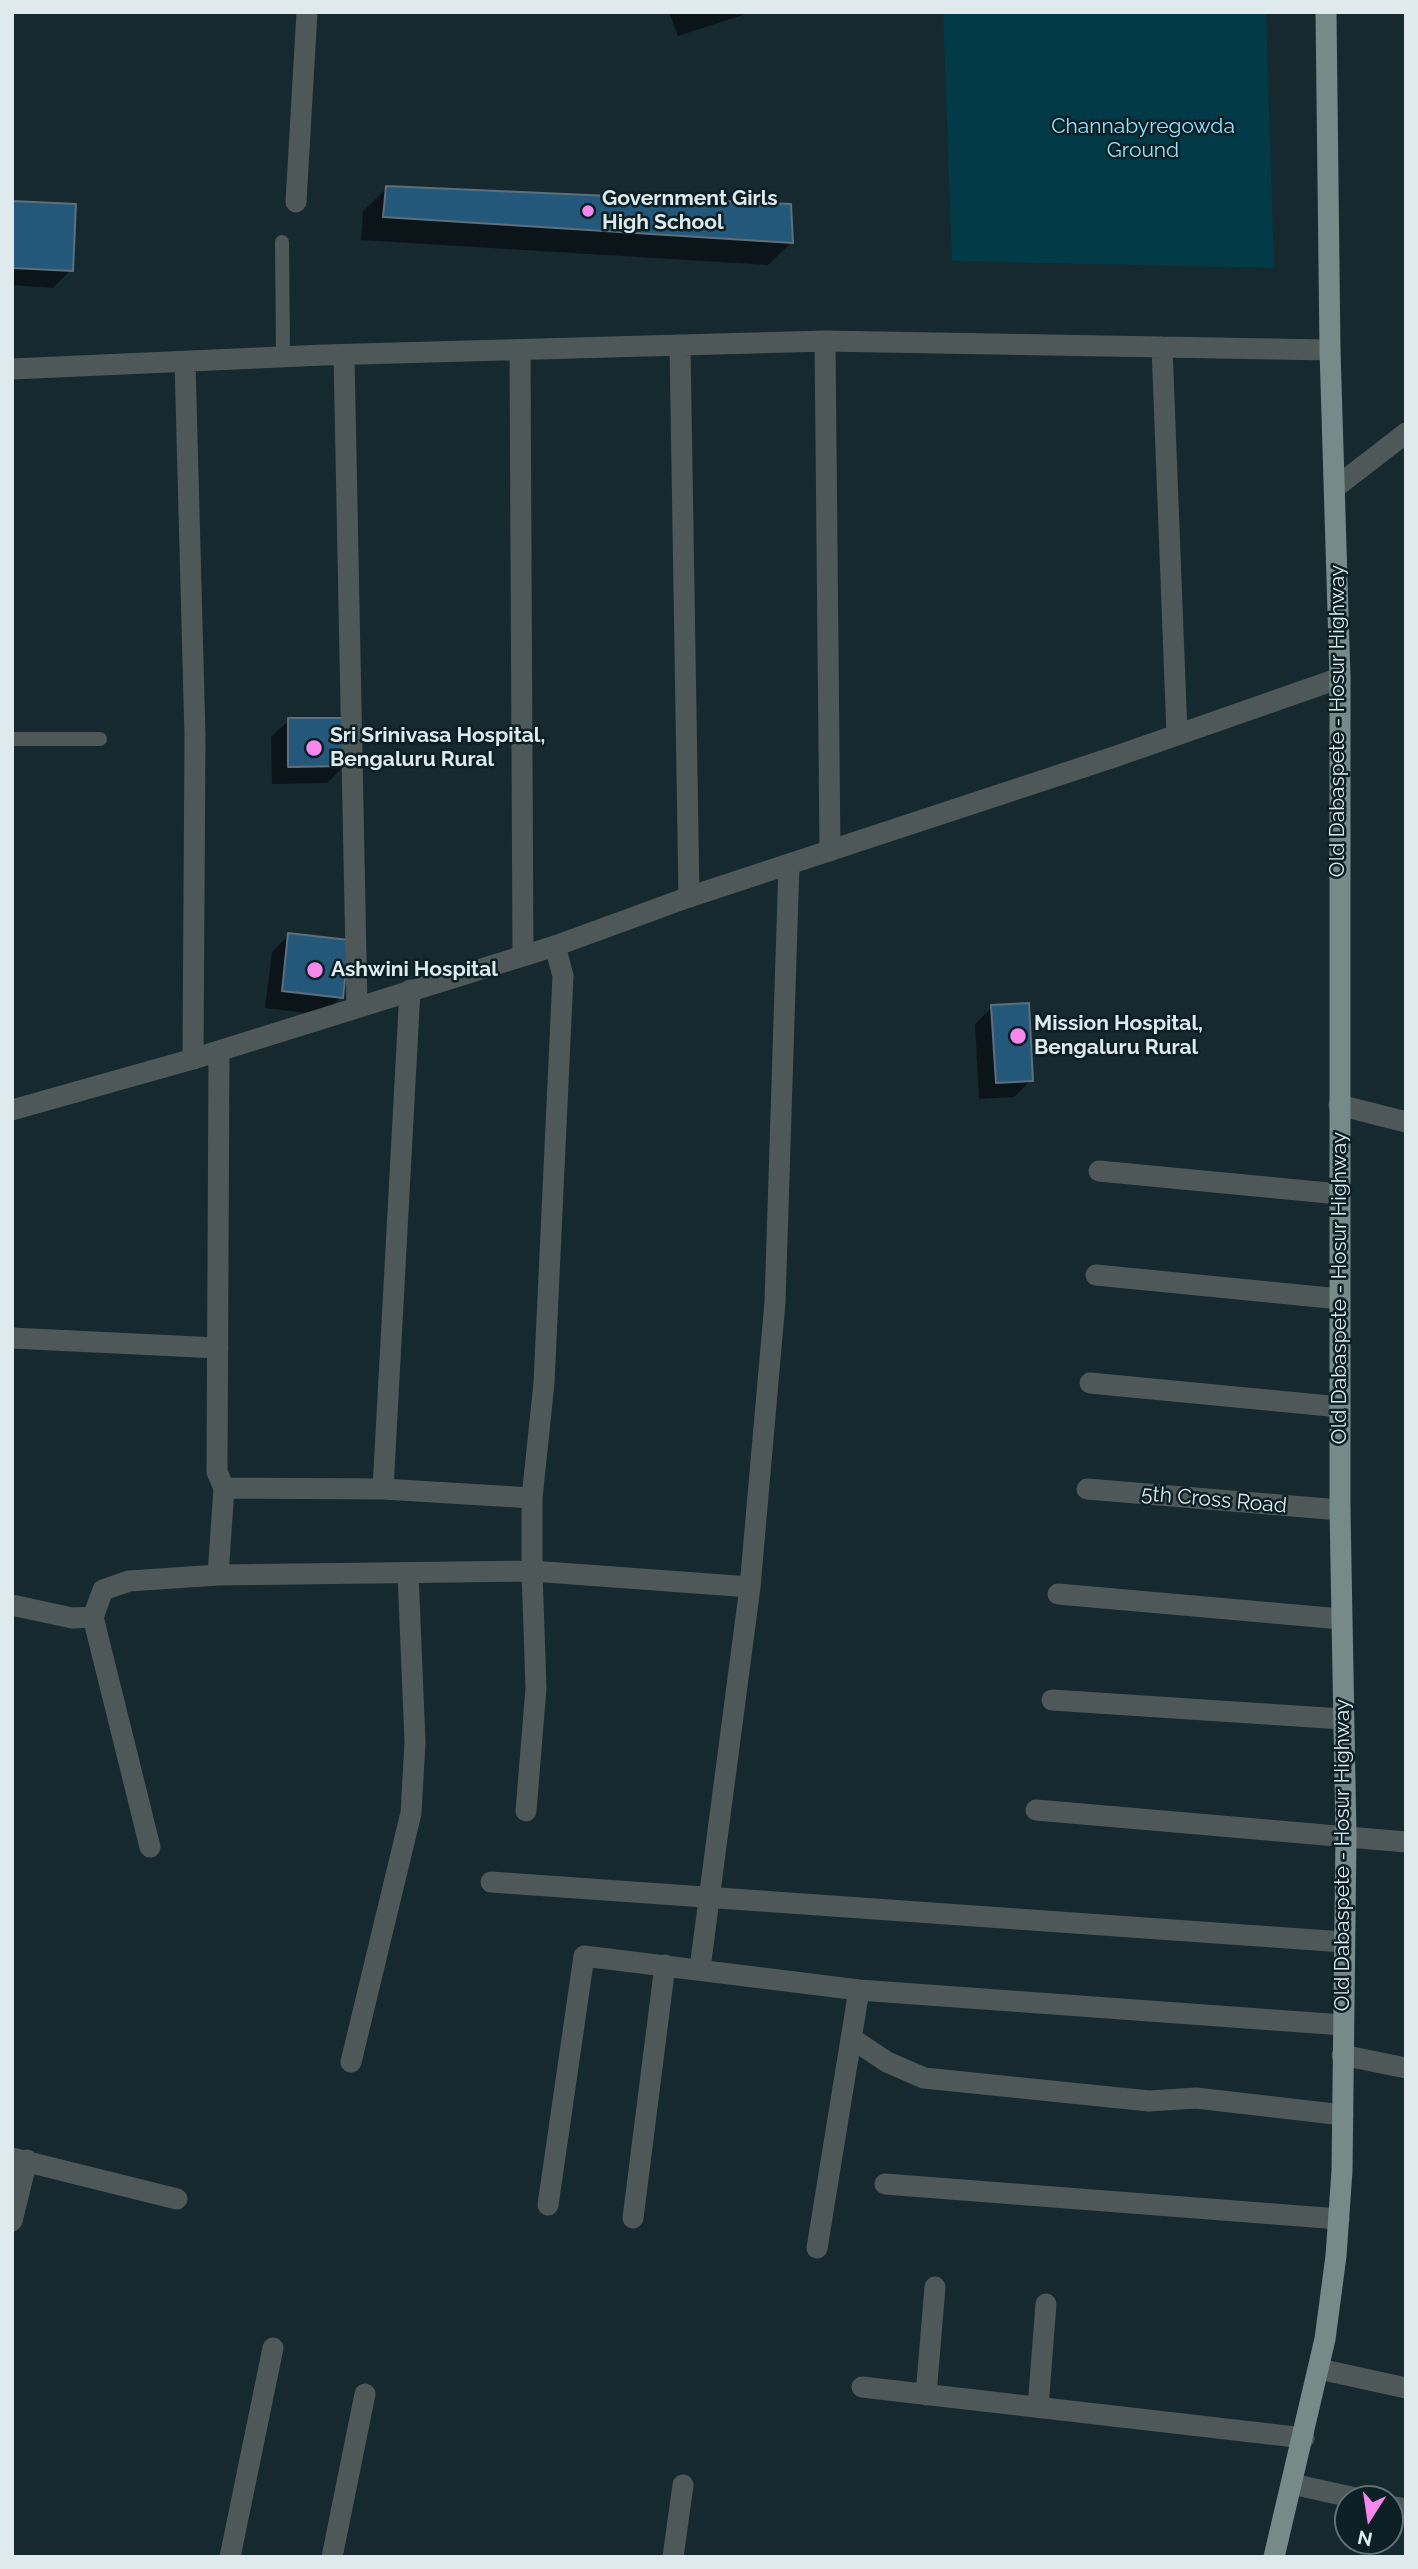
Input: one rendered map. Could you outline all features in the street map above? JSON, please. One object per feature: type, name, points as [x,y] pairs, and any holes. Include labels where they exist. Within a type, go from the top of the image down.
[{"type":"main road","name":"Old Dabaspete - Hosur Highway","points":[[1274,2557],[1304,2438],[1325,2339],[1339,2219],[1343,2115],[1346,1836],[1340,1510],[1340,678],[1330,350],[1326,12]]},
{"type":"street","points":[[296,202],[307,12]]},
{"type":"street","points":[[12,369],[283,357],[825,341],[1330,350]]},
{"type":"street","points":[[825,341],[831,850]]},
{"type":"street","points":[[680,345],[689,897]]},
{"type":"street","points":[[1163,347],[1177,734]]},
{"type":"street","points":[[520,350],[523,955]]},
{"type":"street","points":[[344,355],[357,1007]]},
{"type":"street","points":[[185,362],[195,736],[192,1059]]},
{"type":"street","points":[[1336,487],[1406,433]]},
{"type":"street","points":[[12,1110],[219,1051],[555,946],[689,897],[1340,678]]},
{"type":"street","points":[[700,1968],[750,1587],[775,1302],[789,864]]},
{"type":"street","points":[[526,1811],[536,1688],[532,1498],[544,1383],[563,976],[555,946]]},
{"type":"street","points":[[383,1489],[410,990]]},
{"type":"street","points":[[218,1575],[224,1488],[217,1472],[219,1051]]},
{"type":"street","points":[[1339,1105],[1406,1122]]},
{"type":"street","points":[[1098,1171],[1339,1194]]},
{"type":"street","points":[[1096,1275],[1340,1298]]},
{"type":"street","points":[[12,1338],[218,1348]]},
{"type":"street","points":[[1090,1383],[1340,1407]]},
{"type":"street","points":[[224,1488],[383,1489],[532,1498]]},
{"type":"street","name":"5th Cross Road","points":[[1087,1489],[1340,1510]]},
{"type":"street","points":[[150,1847],[93,1617],[103,1590],[129,1581],[218,1575],[532,1571],[750,1587]]},
{"type":"street","points":[[351,2063],[411,1813],[415,1742],[408,1573]]},
{"type":"street","points":[[1058,1594],[1341,1619]]},
{"type":"street","points":[[12,1605],[72,1618],[93,1617]]},
{"type":"street","points":[[1052,1700],[1342,1719]]},
{"type":"street","points":[[1036,1810],[1406,1842]]},
{"type":"street","points":[[491,1882],[1345,1942]]},
{"type":"street","points":[[548,2205],[584,1956],[700,1968],[859,1990],[1343,2025]]},
{"type":"street","points":[[633,2218],[666,1965]]},
{"type":"street","points":[[817,2248],[859,1990]]},
{"type":"street","points":[[851,2038],[887,2062],[924,2078],[1149,2101],[1195,2098],[1343,2115]]},
{"type":"street","points":[[1342,2055],[1406,2068]]},
{"type":"street","points":[[12,2221],[20,2159],[177,2199]]},
{"type":"street","points":[[885,2184],[1339,2219]]},
{"type":"street","points":[[926,2395],[935,2287]]},
{"type":"street","points":[[1038,2407],[1046,2304]]},
{"type":"street","points":[[230,2557],[273,2348]]},
{"type":"street","points":[[1318,2369],[1406,2388]]},
{"type":"street","points":[[862,2387],[1304,2438]]},
{"type":"street","points":[[332,2557],[365,2394]]},
{"type":"street","points":[[673,2557],[683,2484]]},
{"type":"street","points":[[1292,2484],[1334,2493]]},
{"type":"lane","points":[[282,242],[283,357]]},
{"type":"lane","points":[[12,739],[100,740]]},
{"type":"green space","name":"Channabyregowda Ground","points":[[943,12],[1266,12],[1274,268],[952,261]]},
{"type":"building","name":"Government Girls High School","points":[[386,186],[791,204],[793,243],[383,217]]},
{"type":"building","points":[[12,201],[76,204],[73,271],[12,268]]},
{"type":"building","points":[[288,718],[345,718],[346,766],[288,767]]},
{"type":"building","points":[[288,933],[349,940],[343,998],[282,991]]},
{"type":"building","points":[[1029,1003],[1033,1081],[996,1083],[991,1005]]},
{"type":"place","name":"Government Girls High School","points":[[588,211]]},
{"type":"place","name":"Sri Srinivasa Hospital, Bengaluru Rural","points":[[314,748]]},
{"type":"place","name":"Ashwini Hospital","points":[[315,970]]},
{"type":"place","name":"Mission Hospital, Bengaluru Rural","points":[[1018,1036]]}]
